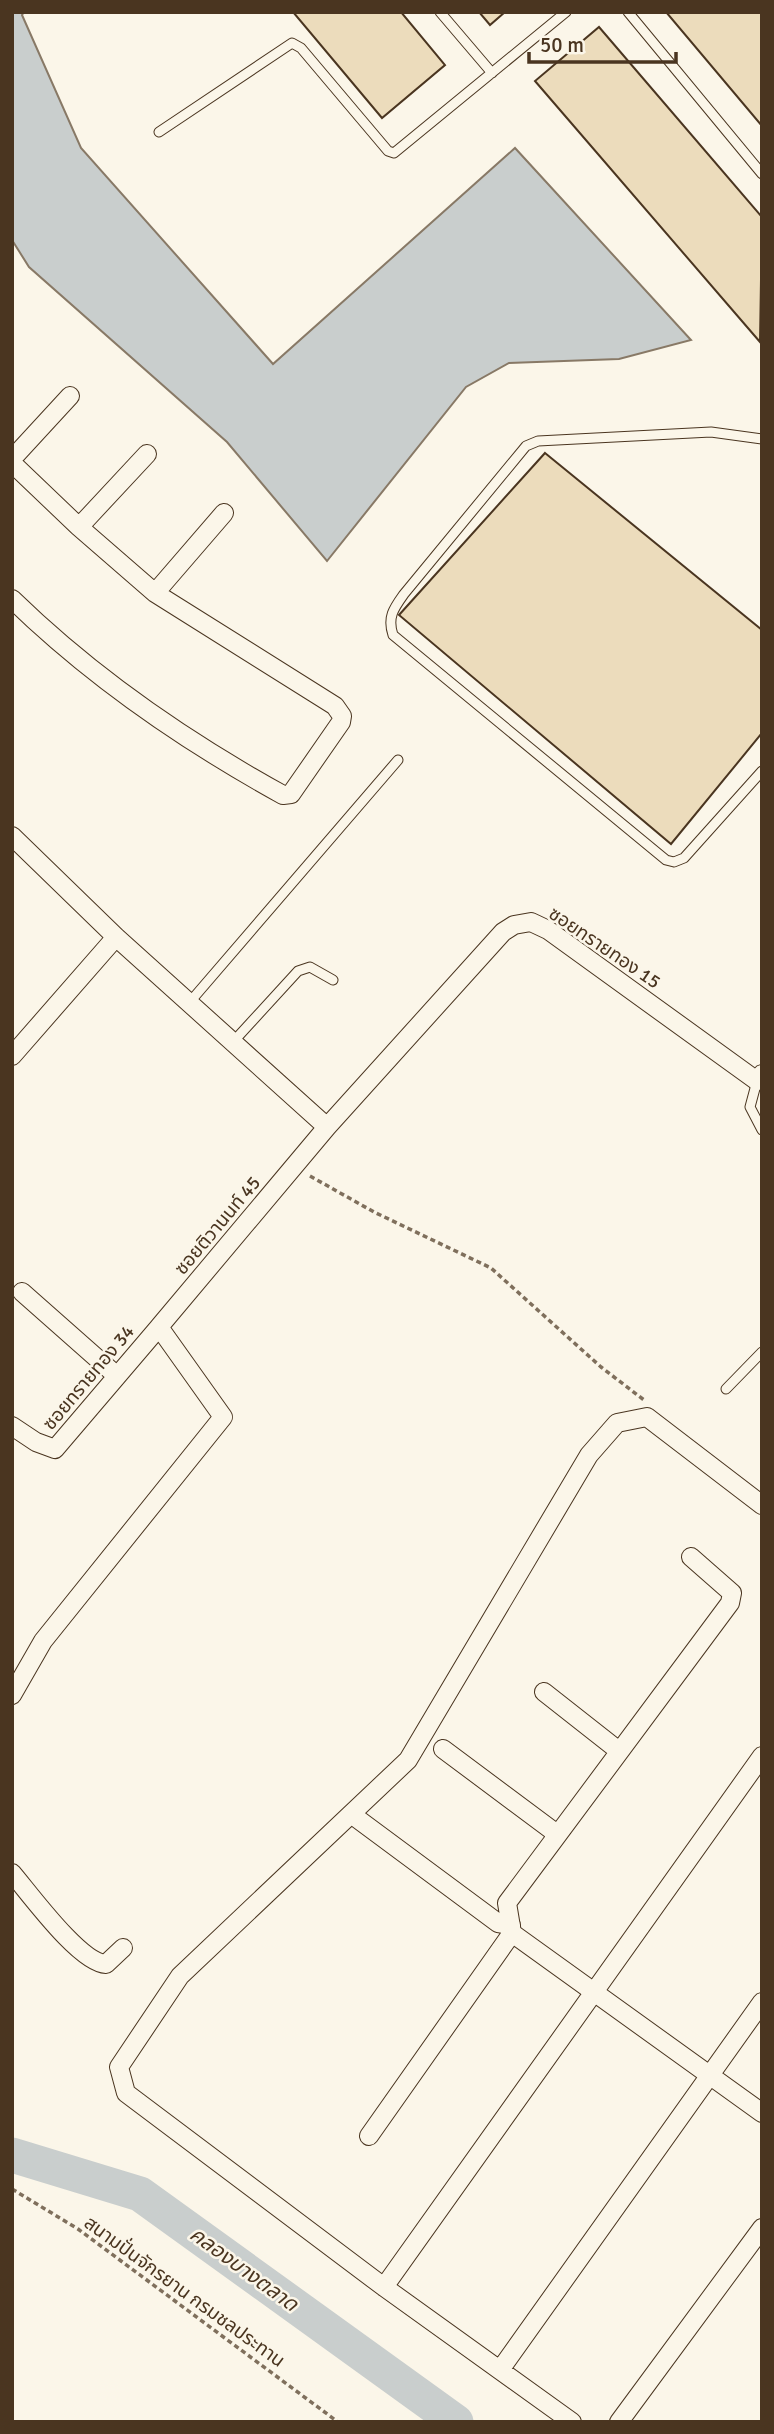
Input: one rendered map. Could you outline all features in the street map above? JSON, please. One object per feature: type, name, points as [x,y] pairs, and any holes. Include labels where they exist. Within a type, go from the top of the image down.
[{"type":"street","points":[[12,599],[57,643],[137,705],[246,775],[283,795],[291,794],[341,722],[342,716],[335,706],[155,593],[79,527],[12,461],[70,396]]},
{"type":"street","points":[[79,527],[147,454]]},
{"type":"street","points":[[155,593],[224,513]]},
{"type":"street","points":[[12,835],[116,937],[327,1127]]},
{"type":"street","name":"ซอยทรายทอง 15","points":[[327,1127],[503,932],[514,925],[531,922],[569,943],[759,1077]]},
{"type":"street","points":[[12,1056],[116,937]]},
{"type":"street","name":"ซอยติวานนท์ 45","points":[[159,1327],[327,1127]]},
{"type":"street","points":[[22,1292],[117,1376]]},
{"type":"street","points":[[12,1695],[43,1642],[223,1417],[159,1327]]},
{"type":"street","name":"ซอยทรายทอง 34","points":[[12,1426],[36,1442],[55,1449],[159,1327]]},
{"type":"street","points":[[572,2422],[384,2287],[126,2093],[119,2067],[180,1976],[408,1760],[589,1455],[617,1423],[647,1417],[762,1505]]},
{"type":"street","points":[[369,2136],[512,1929],[508,1903],[733,1598],[729,1590],[691,1557]]},
{"type":"street","points":[[544,1692],[619,1751]]},
{"type":"street","points":[[443,1749],[557,1834]]},
{"type":"street","points":[[384,2287],[762,1756]]},
{"type":"street","points":[[351,1814],[762,2113]]},
{"type":"street","points":[[12,1873],[82,1953],[97,1964],[106,1964],[123,1948]]},
{"type":"street","points":[[500,2370],[762,2002]]},
{"type":"street","points":[[619,2422],[762,2228]]},
{"type":"lane","points":[[440,12],[492,73]]},
{"type":"lane","points":[[159,132],[292,43],[301,48],[391,153],[566,12]]},
{"type":"lane","points":[[628,12],[762,174]]},
{"type":"lane","points":[[762,439],[711,432],[538,441],[526,446],[404,594],[390,613],[389,625],[393,635],[450,685],[666,860],[674,862],[684,858],[762,771]]},
{"type":"lane","points":[[189,1003],[398,760]]},
{"type":"lane","points":[[233,1042],[298,971],[310,967],[333,980]]},
{"type":"lane","points":[[759,1077],[750,1107],[762,1130]]},
{"type":"lane","points":[[726,1389],[762,1352]]},
{"type":"path","points":[[296,1163],[319,1183],[491,1268],[601,1367],[653,1406]]},
{"type":"path","name":"สนามปั่นจักรยาน กรมชลประทาน","points":[[12,2189],[78,2229],[338,2422]]},
{"type":"shaded area","points":[[12,12],[24,12],[22,15],[81,148],[273,364],[515,148],[691,340],[619,359],[509,363],[466,387],[327,561],[227,442],[29,267],[12,240]]},
{"type":"building","points":[[293,12],[401,12],[445,65],[382,118]]},
{"type":"building","points":[[479,12],[505,12],[490,25]]},
{"type":"building","points":[[666,12],[762,12],[762,126]]},
{"type":"building","points":[[599,27],[762,217],[760,342],[535,81]]},
{"type":"building","points":[[545,453],[762,630],[762,733],[671,844],[399,615]]},
{"type":"waterway","name":"คลองบางตลาด","points":[[12,2155],[140,2194],[456,2422]]}]
